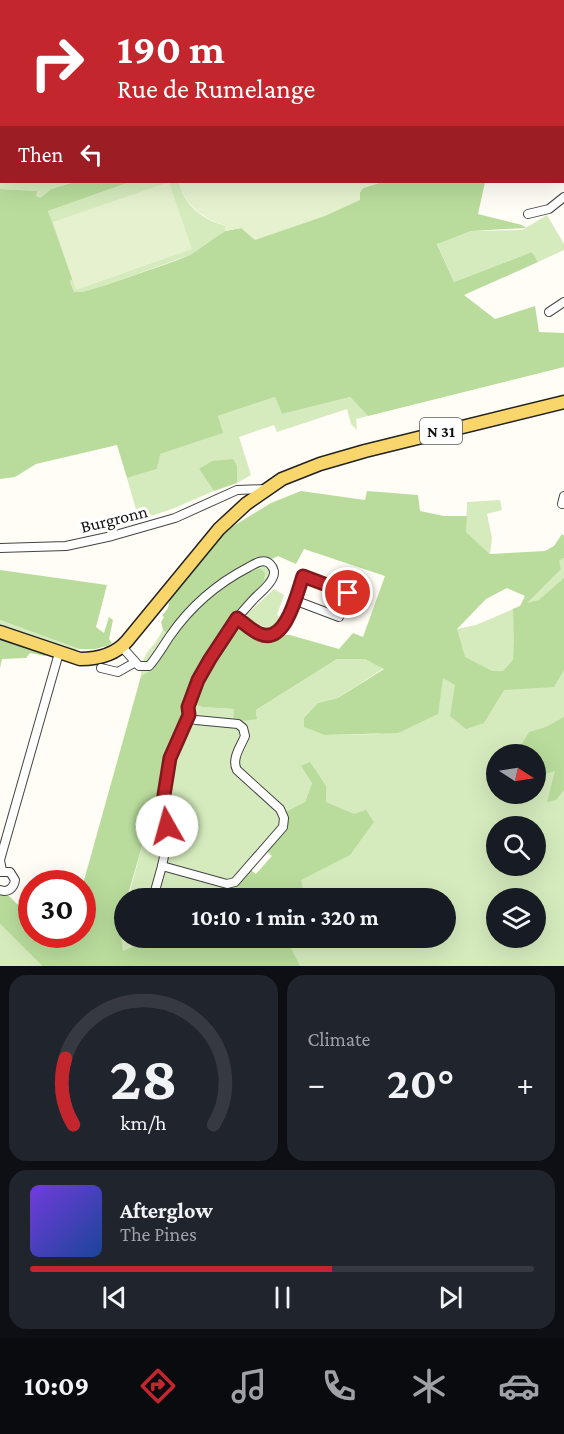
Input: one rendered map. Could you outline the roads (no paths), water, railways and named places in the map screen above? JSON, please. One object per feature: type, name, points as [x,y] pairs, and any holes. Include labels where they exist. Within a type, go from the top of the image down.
[{"type":"main road","name":"N 31","points":[[0,632],[80,659],[95,659],[109,655],[122,647],[247,498],[282,479],[320,464],[564,402]]},
{"type":"street","points":[[528,214],[549,209],[564,197]]},
{"type":"street","points":[[549,312],[564,303]]},
{"type":"street","points":[[228,493],[247,498]]},
{"type":"street","name":"Burgronn","points":[[0,548],[66,546],[175,518],[228,493],[247,498]]},
{"type":"street","points":[[122,647],[134,663],[139,666],[149,666],[184,618],[209,593],[258,562],[267,562],[274,570],[272,580],[237,618],[198,680],[188,707],[189,715],[170,758],[165,778],[167,842],[156,888]]},
{"type":"street","points":[[237,618],[261,635],[270,635],[279,631],[286,624],[294,600],[303,576],[348,593],[339,617],[294,600]]},
{"type":"street","points":[[0,890],[8,891],[15,880],[10,872],[1,872],[0,860],[59,653]]},
{"type":"street","points":[[101,668],[118,672],[134,663]]},
{"type":"street","points":[[162,866],[231,884],[238,879],[280,830],[284,822],[280,809],[237,770],[235,760],[245,736],[242,726],[196,720],[189,715]]}]
